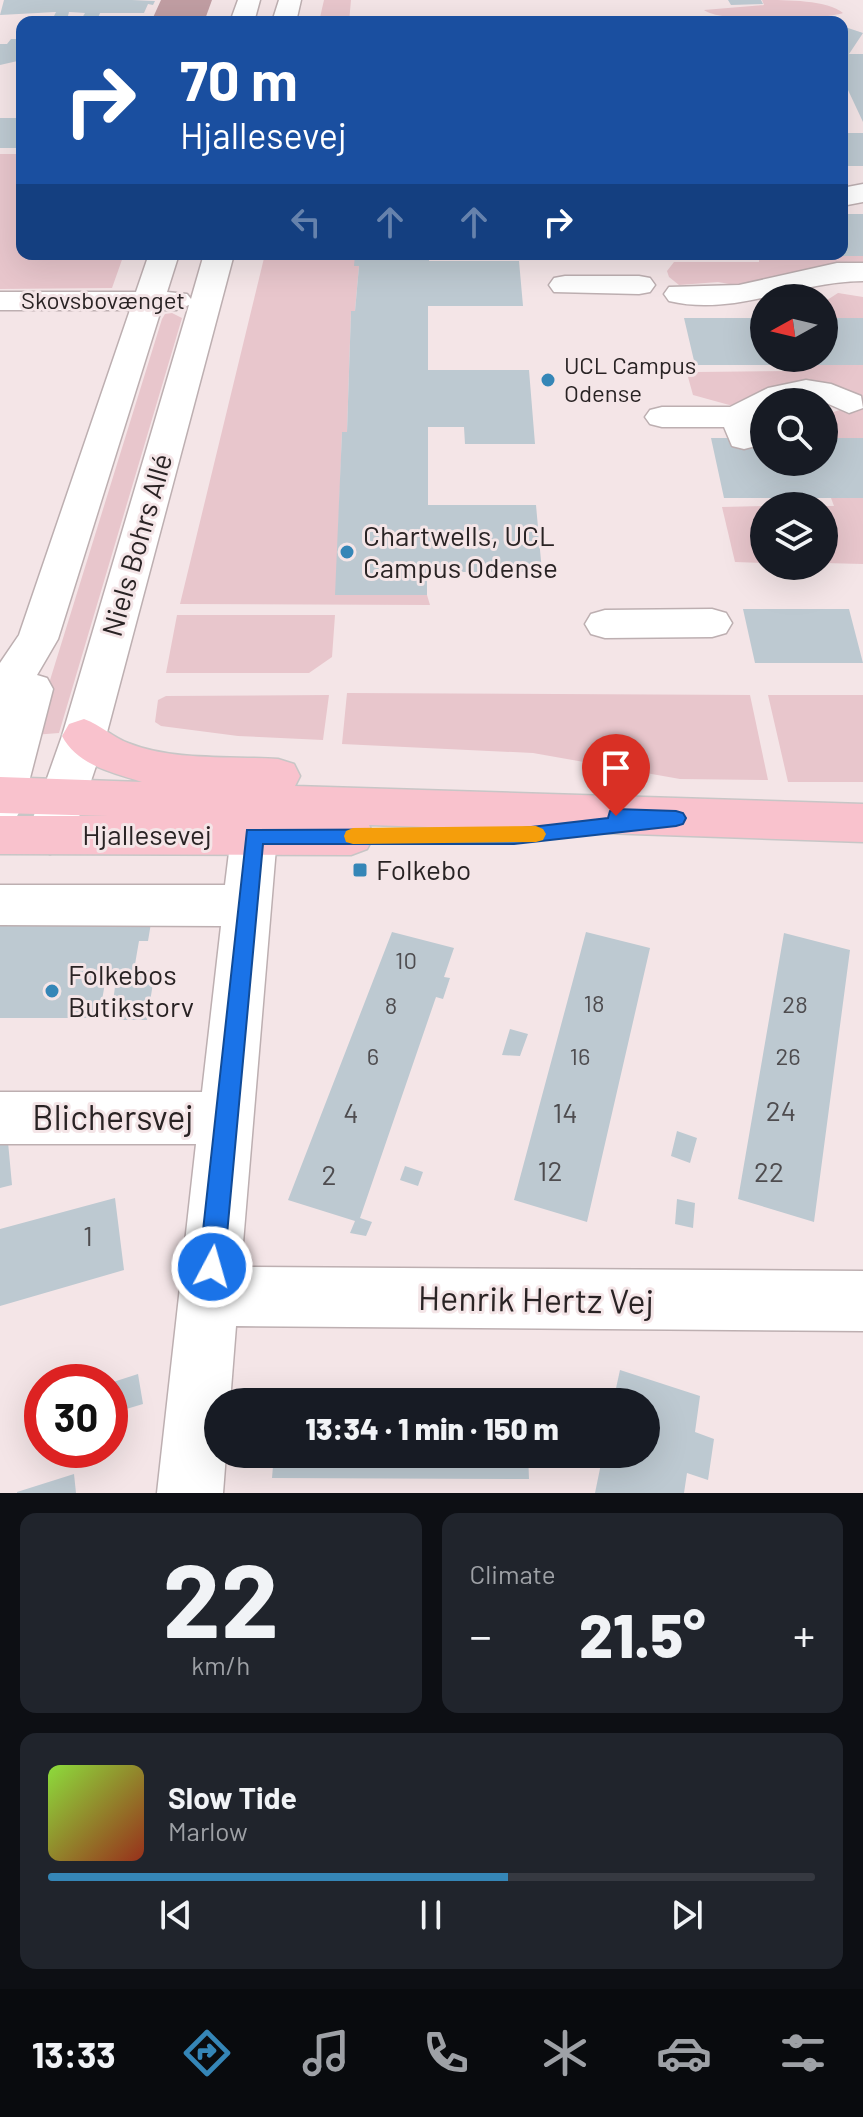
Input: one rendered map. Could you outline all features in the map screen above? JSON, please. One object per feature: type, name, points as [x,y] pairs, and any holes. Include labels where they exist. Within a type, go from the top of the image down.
[{"type":"main road","points":[[84,736],[111,755],[158,769],[612,795],[676,818]]},
{"type":"main road","name":"Hjallesevej","points":[[1,807],[57,816],[254,836],[514,837],[676,818]]},
{"type":"main road","name":"Hjallesevej","points":[[57,816],[676,818],[863,823]]},
{"type":"street","points":[[0,720],[21,662],[38,639],[162,260]]},
{"type":"street","name":"Niels Bohrs Allé","points":[[57,816],[84,736],[217,260]]},
{"type":"street","points":[[721,300],[837,272],[849,286]]},
{"type":"street","points":[[565,285],[639,285]]},
{"type":"street","name":"Skovsbovænget","points":[[0,301],[206,302]]},
{"type":"street","points":[[662,417],[749,424],[764,401],[803,389],[819,389],[845,407]]},
{"type":"street","points":[[605,624],[712,623]]},
{"type":"street","points":[[1,807],[39,664],[38,639]]},
{"type":"street","name":"Blichersvej","points":[[190,1493],[254,836]]},
{"type":"street","points":[[0,905],[246,906]]},
{"type":"street","name":"Blichersvej","points":[[0,1118],[226,1118]]},
{"type":"street","name":"Henrik Hertz Vej","points":[[209,1296],[707,1303],[863,1301]]},
{"type":"shaded area","points":[[161,0],[212,0],[206,16],[154,16]]},
{"type":"shaded area","points":[[324,0],[351,0],[350,16],[320,16]]},
{"type":"shaded area","points":[[762,0],[817,3],[843,13],[824,16],[724,16],[704,10],[764,5]]},
{"type":"shaded area","points":[[0,154],[16,154],[16,260],[122,260],[112,288],[0,289]]},
{"type":"shaded area","points":[[848,256],[863,256],[863,270],[746,287],[718,282],[679,285],[667,271],[674,262],[848,260]]},
{"type":"shaded area","points":[[264,260],[357,260],[355,311],[351,311],[347,432],[342,432],[336,595],[427,595],[430,605],[180,604]]},
{"type":"shaded area","points":[[838,293],[863,297],[863,318],[838,318]]},
{"type":"shaded area","points":[[172,313],[182,318],[59,733],[33,735],[162,319],[165,314]]},
{"type":"shaded area","points":[[838,365],[863,365],[863,404],[838,395],[838,388],[750,388],[750,402],[733,406],[693,395],[688,377],[698,372],[838,372]]},
{"type":"shaded area","points":[[863,409],[863,438],[838,438],[838,411]]},
{"type":"shaded area","points":[[838,498],[863,498],[863,564],[838,563]]},
{"type":"shaded area","points":[[750,506],[750,563],[735,562],[722,507]]},
{"type":"shaded area","points":[[177,615],[335,615],[332,657],[309,673],[166,673]]},
{"type":"shaded area","points":[[347,693],[750,695],[768,780],[680,779],[533,753],[342,744]]},
{"type":"shaded area","points":[[329,695],[323,740],[238,736],[161,726],[155,722],[158,700],[166,696]]},
{"type":"shaded area","points":[[768,695],[863,695],[863,782],[788,782]]},
{"type":"building","points":[[4,0],[155,1],[153,5],[148,4],[144,13],[0,15]]},
{"type":"building","points":[[728,0],[761,0],[763,4],[731,5]]},
{"type":"building","points":[[848,28],[863,33],[849,54],[863,54],[863,122],[848,90]]},
{"type":"building","points":[[11,39],[16,39],[16,61],[0,65],[0,44],[7,44]]},
{"type":"building","points":[[0,118],[16,118],[16,148],[0,148]]},
{"type":"building","points":[[848,133],[863,133],[863,166],[848,166]]},
{"type":"building","points":[[848,214],[863,214],[863,256],[848,256]]},
{"type":"building","points":[[354,260],[519,261],[523,306],[428,306],[428,370],[529,370],[535,444],[465,444],[464,427],[428,427],[428,505],[536,505],[542,572],[427,572],[427,595],[335,595],[342,432],[347,432],[351,311],[355,311],[359,266],[354,266]]},
{"type":"building","points":[[684,318],[750,318],[750,365],[695,365]]},
{"type":"building","points":[[838,318],[863,318],[863,365],[838,365]]},
{"type":"building","points":[[711,438],[750,438],[750,476],[838,476],[838,438],[863,438],[863,498],[838,498],[838,492],[750,492],[750,498],[724,498]]},
{"type":"building","points":[[743,609],[849,609],[863,663],[755,663]]},
{"type":"building","name":"Folkebos Butikstorv","points":[[0,923],[151,923],[148,941],[139,941],[134,970],[155,971],[147,1020],[118,1020],[120,1010],[112,1010],[117,971],[107,971],[99,1018],[0,1018]]},
{"type":"building","points":[[392,932],[454,948],[444,977],[450,978],[443,999],[436,997],[360,1218],[372,1222],[366,1236],[350,1233],[355,1221],[288,1200]]},
{"type":"building","points":[[586,932],[650,948],[587,1222],[514,1200]]},
{"type":"building","points":[[784,933],[850,950],[814,1222],[738,1199]]},
{"type":"building","points":[[510,1029],[528,1034],[520,1056],[502,1055]]},
{"type":"building","points":[[677,1131],[697,1138],[690,1163],[671,1156]]},
{"type":"building","points":[[8,1142],[12,1185],[0,1188],[0,1145]]},
{"type":"building","points":[[405,1166],[423,1172],[418,1186],[400,1180]]},
{"type":"building","points":[[115,1198],[124,1270],[0,1306],[0,1229]]},
{"type":"building","points":[[677,1199],[695,1203],[693,1228],[675,1224]]},
{"type":"building","points":[[620,1370],[700,1396],[695,1432],[714,1439],[708,1480],[687,1473],[684,1493],[595,1493],[600,1468],[660,1468],[660,1388],[616,1388]]},
{"type":"building","points":[[138,1374],[143,1404],[128,1408],[128,1377]]},
{"type":"building","points":[[273,1468],[529,1468],[529,1479],[272,1478]]},
{"type":"building","points":[[74,1474],[76,1493],[17,1493],[17,1492]]},
{"type":"slow traffic","points":[[353,836],[514,837],[536,834]]},
{"type":"place","name":"UCL Campus Odense","points":[[548,380]]},
{"type":"place","name":"Chartwells, UCL Campus Odense","points":[[347,552]]},
{"type":"place","name":"Folkebo","points":[[360,870]]},
{"type":"place","name":"Folkebos Butikstorv","points":[[52,991]]},
{"type":"route","points":[[212,1267],[254,836],[514,837],[676,818],[616,816]]}]
